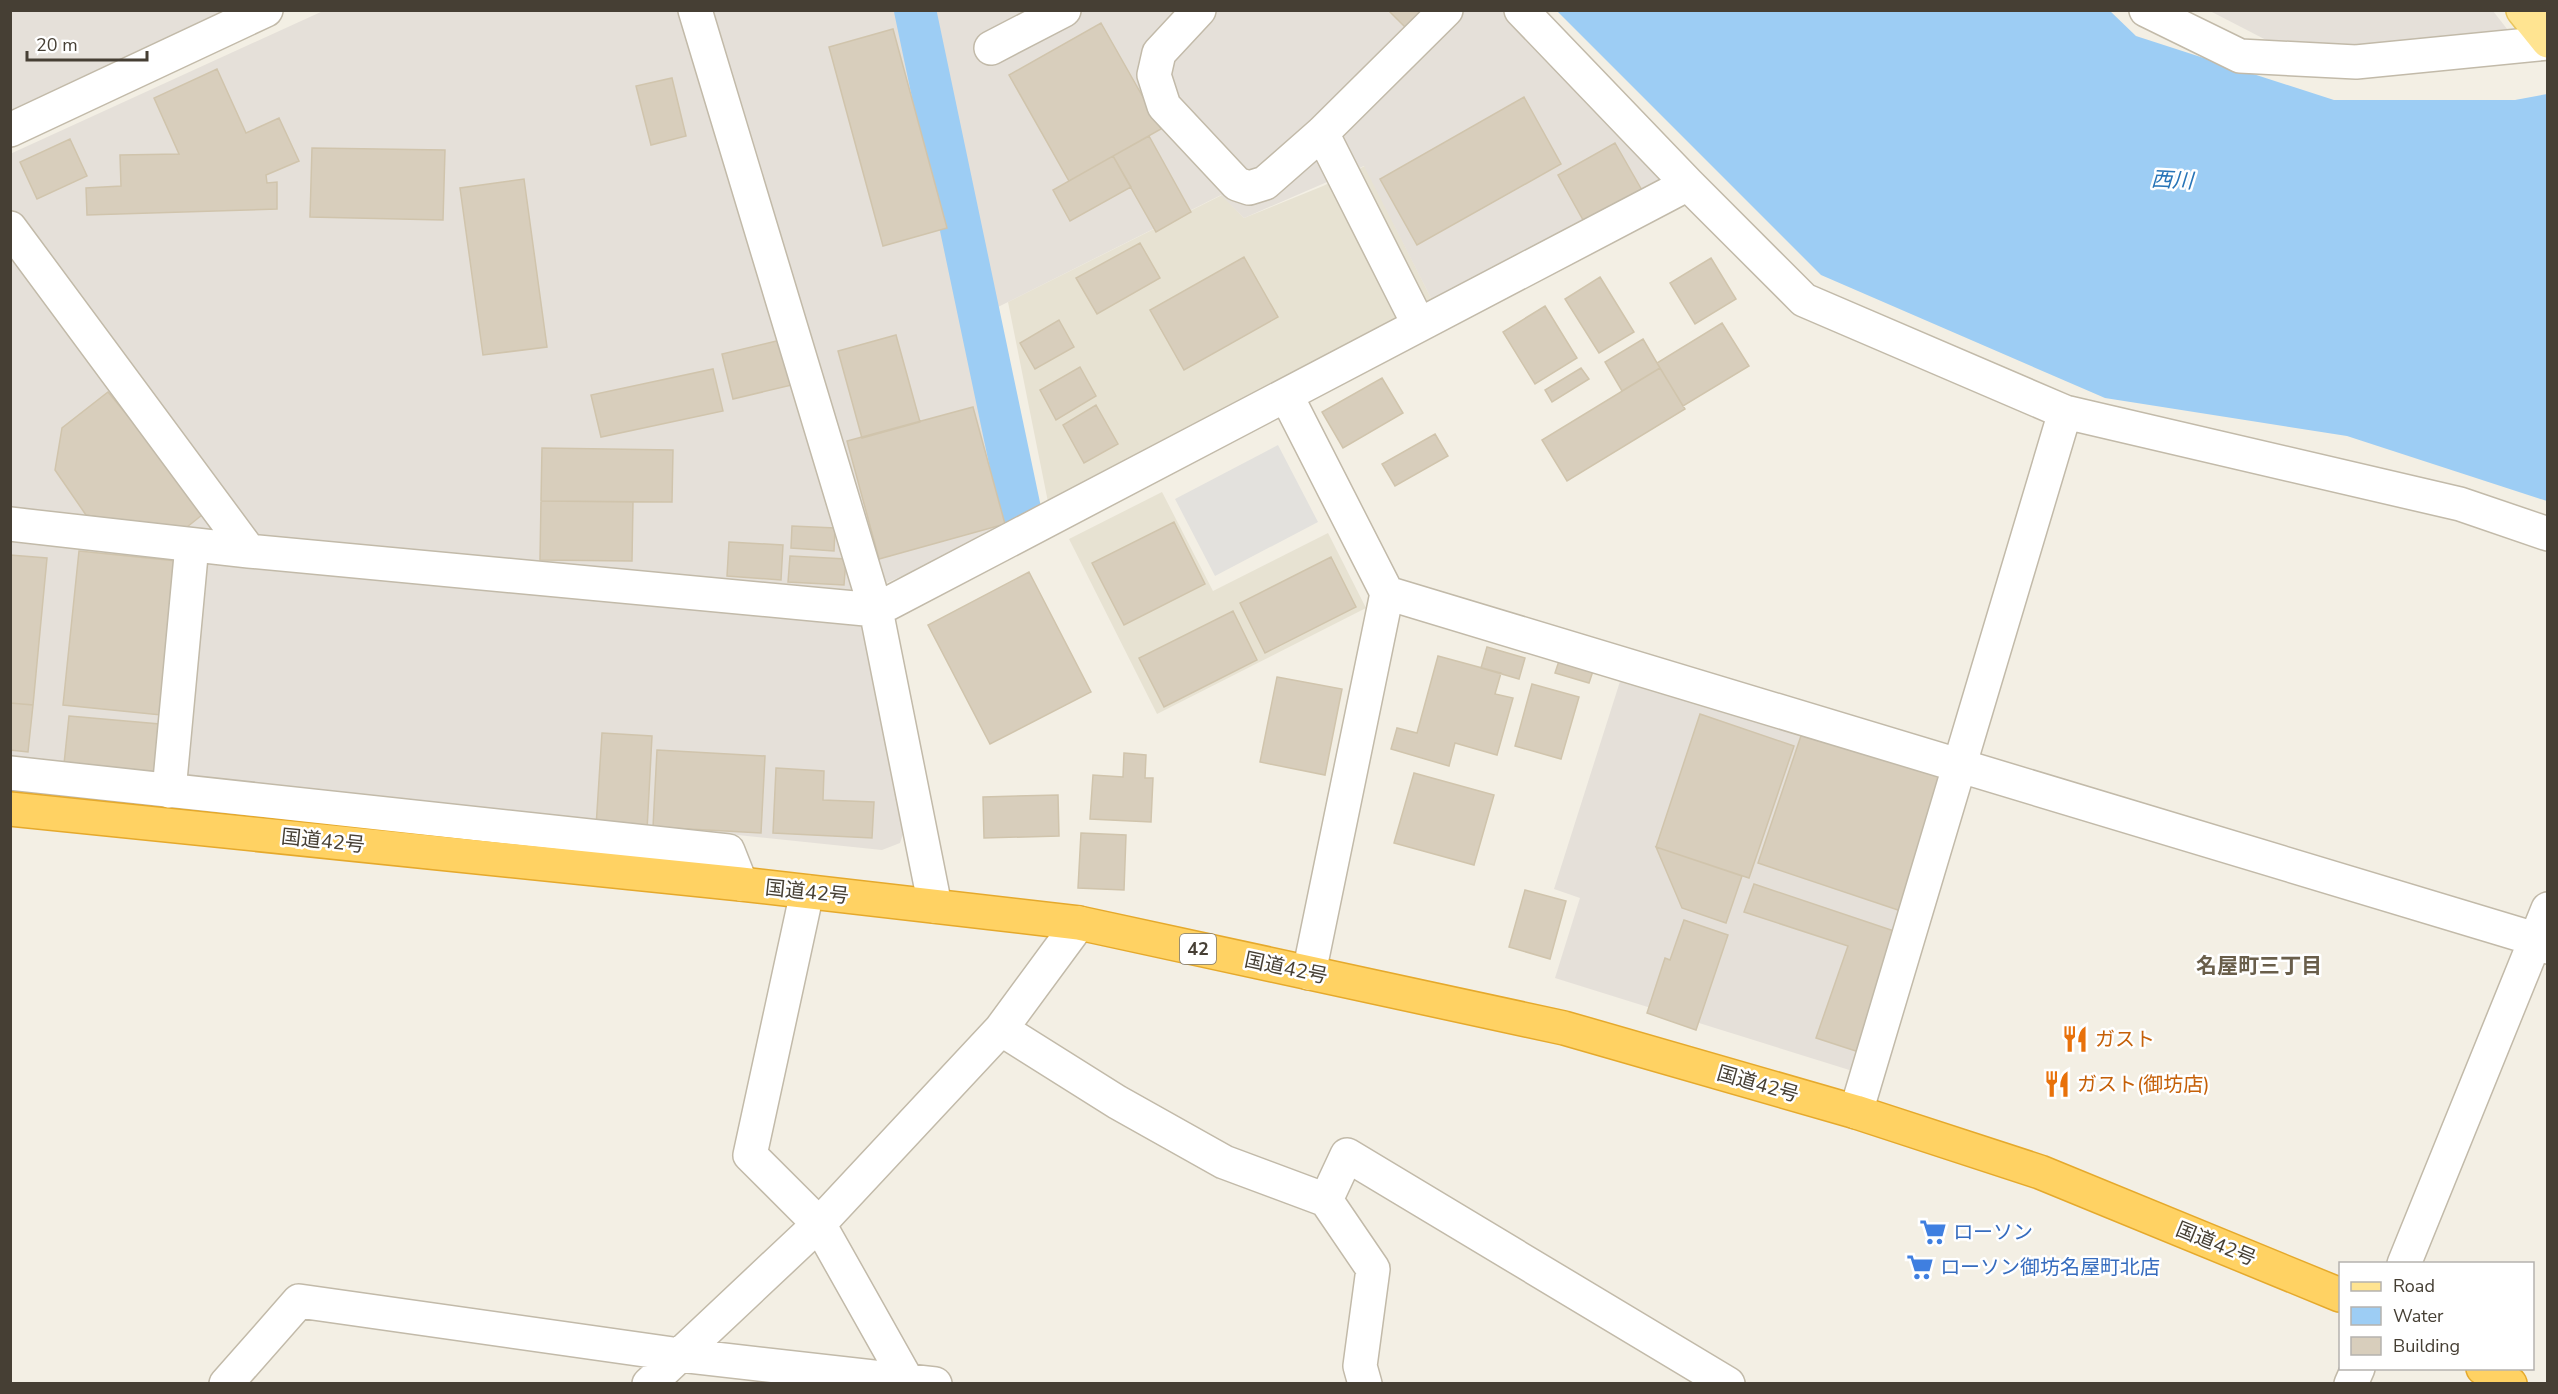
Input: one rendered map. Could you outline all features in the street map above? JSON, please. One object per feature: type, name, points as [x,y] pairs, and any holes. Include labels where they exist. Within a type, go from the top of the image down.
[{"type":"highway","name":"国道42号","points":[[10,809],[741,884],[1079,923],[1564,1028],[1856,1112],[2040,1172],[2339,1295]]},
{"type":"highway","points":[[2487,1370],[2510,1383]]},
{"type":"main road","points":[[2523,10],[2547,42]]},
{"type":"street","points":[[10,130],[266,10]]},
{"type":"street","points":[[695,10],[876,610],[935,906]]},
{"type":"street","points":[[991,48],[1064,10]]},
{"type":"street","points":[[1198,10],[1159,53],[1154,75],[1164,106],[1237,184],[1249,188],[1264,183],[1322,133],[1446,10]]},
{"type":"street","points":[[1521,10],[1688,184],[1804,300],[2065,411],[2460,504],[2547,534]]},
{"type":"street","points":[[2146,10],[2240,56],[2356,62],[2547,42]]},
{"type":"street","points":[[1322,133],[1419,325]]},
{"type":"street","points":[[10,524],[249,551],[876,610],[1688,184]]},
{"type":"street","points":[[10,228],[249,551]]},
{"type":"street","points":[[1286,395],[1387,593],[1309,972]]},
{"type":"street","points":[[1856,1112],[2065,411]]},
{"type":"street","points":[[169,790],[192,545]]},
{"type":"street","points":[[1387,593],[2541,943]]},
{"type":"street","points":[[10,773],[728,851],[741,884]]},
{"type":"street","points":[[807,892],[750,1155],[819,1224],[917,1382]]},
{"type":"street","points":[[2404,1262],[2541,943],[2547,909]]},
{"type":"street","points":[[649,1383],[819,1224],[1001,1029],[1079,923]]},
{"type":"street","points":[[1001,1029],[1117,1102],[1224,1162],[1326,1200],[1373,1269],[1360,1366],[1365,1383]]},
{"type":"street","points":[[1326,1200],[1347,1155],[1711,1379]]},
{"type":"street","points":[[226,1383],[299,1300],[680,1355],[917,1382]]},
{"type":"shaded area","points":[[11,11],[226,11],[11,115]]},
{"type":"shaded area","points":[[323,11],[677,11],[856,589],[902,821],[903,834],[900,843],[882,850],[457,806],[11,767],[10,154]]},
{"type":"shaded area","points":[[708,11],[1506,11],[1669,173],[1664,196],[1436,308],[1364,166],[1244,218],[1221,195],[980,316],[1037,518],[886,583]]},
{"type":"shaded area","points":[[2210,11],[2493,11],[2511,34],[2324,52],[2272,43]]},
{"type":"shaded area","points":[[1365,166],[1436,308],[1049,507],[1008,302],[1222,195],[1244,218]]},
{"type":"shaded area","points":[[1278,445],[1318,522],[1215,576],[1175,499]]},
{"type":"shaded area","points":[[1162,492],[1213,591],[1328,533],[1366,608],[1157,714],[1069,539]]},
{"type":"shaded area","points":[[1623,672],[1954,775],[1859,1073],[1555,978],[1580,898],[1554,889]]},
{"type":"water","name":"西川","points":[[1557,11],[2110,11],[2136,36],[2334,100],[2515,100],[2547,94],[2547,501],[2347,436],[2105,398],[1821,275]]},
{"type":"building","points":[[1388,10],[1427,10],[1408,30]]},
{"type":"building","points":[[1101,23],[1161,129],[1069,181],[1009,75]]},
{"type":"building","points":[[893,29],[947,228],[883,246],[829,47]]},
{"type":"building","points":[[217,69],[246,133],[279,118],[299,161],[266,175],[267,183],[277,182],[277,209],[87,215],[86,188],[121,186],[120,155],[179,154],[154,98]]},
{"type":"building","points":[[672,78],[686,136],[651,145],[636,86]]},
{"type":"building","points":[[1524,97],[1561,164],[1417,245],[1380,179]]},
{"type":"building","points":[[1149,136],[1191,212],[1156,232],[1113,156]]},
{"type":"building","points":[[70,139],[87,176],[37,199],[20,162]]},
{"type":"building","points":[[1615,143],[1655,213],[1597,245],[1558,175]]},
{"type":"building","points":[[312,148],[445,150],[443,220],[310,217]]},
{"type":"building","points":[[1113,156],[1131,187],[1070,221],[1053,190]]},
{"type":"building","points":[[524,179],[547,347],[483,355],[460,188]]},
{"type":"building","points":[[1140,243],[1160,278],[1097,314],[1076,278]]},
{"type":"building","points":[[1244,257],[1278,317],[1184,370],[1150,310]]},
{"type":"building","points":[[1711,258],[1736,299],[1695,324],[1670,283]]},
{"type":"building","points":[[1600,277],[1634,332],[1599,353],[1565,299]]},
{"type":"building","points":[[1545,306],[1577,358],[1535,384],[1503,332]]},
{"type":"building","points":[[1059,320],[1074,347],[1035,369],[1020,343]]},
{"type":"building","points":[[1722,323],[1749,366],[1683,406],[1657,363]]},
{"type":"building","points":[[896,335],[920,422],[862,438],[838,351]]},
{"type":"building","points":[[785,339],[796,384],[733,399],[722,354]]},
{"type":"building","points":[[1643,339],[1660,368],[1622,391],[1605,362]]},
{"type":"building","points":[[1080,367],[1096,396],[1056,420],[1040,390]]},
{"type":"building","points":[[1581,368],[1589,379],[1552,402],[1545,390]]},
{"type":"building","points":[[1660,368],[1685,409],[1567,481],[1542,440]]},
{"type":"building","points":[[713,369],[723,411],[601,437],[591,395]]},
{"type":"building","points":[[1382,378],[1403,413],[1343,448],[1322,412]]},
{"type":"building","points":[[108,392],[207,511],[182,531],[86,515],[55,470],[62,428]]},
{"type":"building","points":[[1096,405],[1118,444],[1084,463],[1063,425]]},
{"type":"building","points":[[973,407],[1005,524],[879,559],[847,441]]},
{"type":"building","points":[[1435,434],[1448,456],[1395,486],[1382,464]]},
{"type":"building","points":[[542,448],[673,450],[672,502],[541,501]]},
{"type":"building","points":[[541,501],[633,502],[632,561],[540,560]]},
{"type":"building","points":[[1174,522],[1205,584],[1124,625],[1092,563]]},
{"type":"building","points":[[792,526],[835,528],[834,551],[791,548]]},
{"type":"building","points":[[729,542],[783,545],[781,580],[727,576]]},
{"type":"building","points":[[79,551],[177,561],[161,715],[63,705]]},
{"type":"building","points":[[10,555],[47,558],[33,705],[10,703]]},
{"type":"building","points":[[790,556],[846,559],[844,585],[788,582]]},
{"type":"building","points":[[1331,557],[1356,607],[1265,653],[1240,603]]},
{"type":"building","points":[[1029,572],[1091,692],[990,744],[928,625]]},
{"type":"building","points":[[1233,611],[1257,660],[1164,707],[1139,658]]},
{"type":"building","points":[[1487,647],[1525,658],[1519,679],[1481,668]]},
{"type":"building","points":[[1438,656],[1501,673],[1495,694],[1513,698],[1497,755],[1455,743],[1449,766],[1391,749],[1397,728],[1417,733]]},
{"type":"building","points":[[1559,661],[1593,671],[1589,683],[1555,673]]},
{"type":"building","points":[[1277,677],[1342,689],[1325,775],[1260,762]]},
{"type":"building","points":[[1532,684],[1579,697],[1561,759],[1515,746]]},
{"type":"building","points":[[10,703],[33,705],[28,752],[10,750]]},
{"type":"building","points":[[1700,714],[1794,746],[1749,878],[1656,847]]},
{"type":"building","points":[[69,716],[171,725],[166,774],[64,764]]},
{"type":"building","points":[[1805,724],[1955,775],[1907,913],[1758,863]]},
{"type":"building","points":[[602,733],[652,736],[647,830],[596,827]]},
{"type":"building","points":[[657,750],[765,756],[761,833],[653,827]]},
{"type":"building","points":[[1124,753],[1146,755],[1145,778],[1153,778],[1151,822],[1090,819],[1093,775],[1123,777]]},
{"type":"building","points":[[776,768],[824,771],[823,800],[874,802],[872,838],[773,833]]},
{"type":"building","points":[[1414,773],[1494,795],[1474,865],[1394,843]]},
{"type":"building","points":[[1058,795],[1059,836],[984,838],[983,797]]},
{"type":"building","points":[[1081,833],[1126,835],[1124,890],[1078,888]]},
{"type":"building","points":[[1656,847],[1742,876],[1726,923],[1682,908]]},
{"type":"building","points":[[1754,884],[1903,934],[1862,1053],[1816,1038],[1848,946],[1744,912]]},
{"type":"building","points":[[1525,890],[1566,901],[1550,959],[1509,947]]},
{"type":"building","points":[[1684,920],[1728,935],[1696,1030],[1647,1013],[1665,958],[1670,960]]},
{"type":"waterway","points":[[915,10],[1021,514]]},
{"type":"place","name":"ガスト","points":[[2075,1039]]},
{"type":"place","name":"ガスト(御坊店)","points":[[2057,1084]]},
{"type":"place","name":"ローソン","points":[[1933,1232]]},
{"type":"place","name":"ローソン御坊名屋町北店","points":[[1920,1267]]},
{"type":"district","name":"名屋町三丁目","points":[[2259,966]]}]
